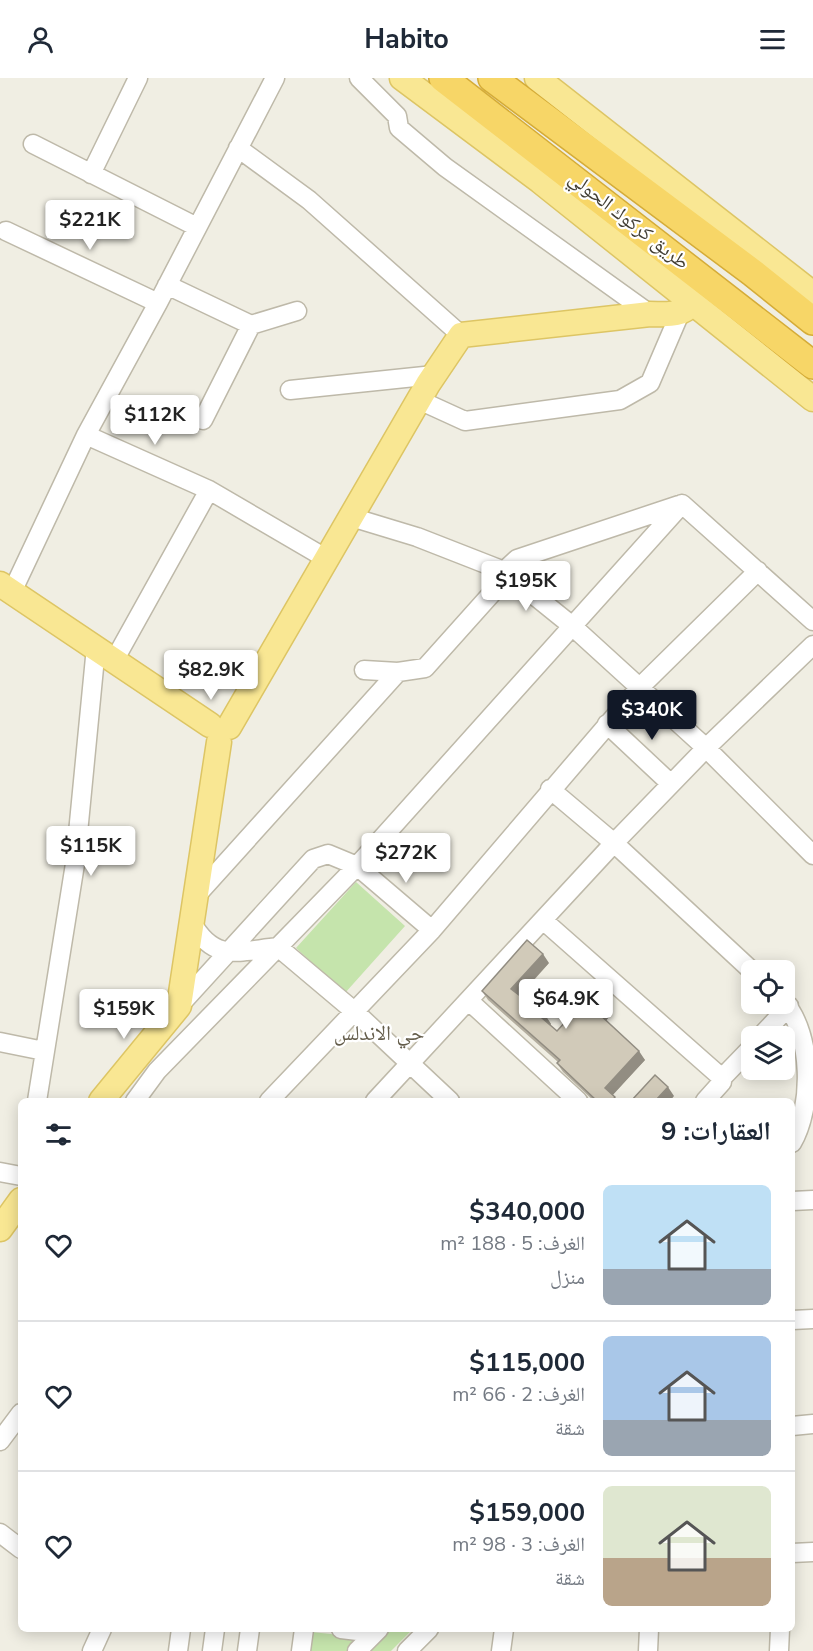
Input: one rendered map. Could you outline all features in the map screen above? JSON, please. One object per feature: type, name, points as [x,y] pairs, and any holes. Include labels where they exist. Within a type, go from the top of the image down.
[{"type":"highway","name":"طريق كركوك الحولي","points":[[443,78],[813,365]]},
{"type":"highway","name":"طريق كركوك الحولي","points":[[492,78],[753,273],[813,321]]},
{"type":"main road","points":[[402,78],[540,181],[686,308],[813,399]]},
{"type":"main road","points":[[537,78],[813,294]]},
{"type":"main road","points":[[104,1098],[186,999],[192,923],[219,732],[327,559],[434,375],[461,335],[686,308]]},
{"type":"main road","points":[[6,588],[219,732]]},
{"type":"street","points":[[92,174],[138,78]]},
{"type":"street","points":[[6,588],[275,78]]},
{"type":"street","points":[[359,78],[397,116],[399,128],[445,167],[650,314]]},
{"type":"street","points":[[33,144],[197,227]]},
{"type":"street","points":[[238,148],[309,200],[461,335]]},
{"type":"street","points":[[6,231],[158,303]]},
{"type":"street","points":[[167,285],[251,325],[297,311]]},
{"type":"street","points":[[419,400],[465,421],[620,400],[650,383],[686,308]]},
{"type":"street","points":[[203,420],[251,325]]},
{"type":"street","points":[[290,390],[434,375]]},
{"type":"street","points":[[86,435],[209,490],[327,559]]},
{"type":"street","points":[[37,1098],[75,864],[105,653],[209,490]]},
{"type":"street","points":[[364,670],[398,672],[425,668],[493,592],[504,571],[517,559],[682,504]]},
{"type":"street","points":[[682,504],[813,621]]},
{"type":"street","points":[[137,1098],[157,1071],[357,866],[682,504]]},
{"type":"street","points":[[351,517],[417,537],[504,571],[571,625],[706,748],[813,855]]},
{"type":"street","points":[[273,1098],[432,930],[550,789],[639,688],[758,571]]},
{"type":"street","points":[[378,1098],[614,843],[706,748],[813,645]]},
{"type":"street","points":[[196,896],[398,672]]},
{"type":"street","points":[[607,724],[671,784]]},
{"type":"street","points":[[550,789],[614,843],[741,961]]},
{"type":"street","points":[[186,999],[313,858],[328,854],[357,866],[432,930]]},
{"type":"street","points":[[544,921],[722,1078]]},
{"type":"street","points":[[192,923],[207,945],[219,951],[278,947],[354,1011],[447,1098]]},
{"type":"street","points":[[186,999],[225,1001]]},
{"type":"street","points":[[469,1001],[575,1098]]},
{"type":"street","points":[[769,1026],[779,1014]]},
{"type":"street","points":[[794,1014],[808,1040],[811,1081],[810,1117],[795,1139]]},
{"type":"street","points":[[0,1042],[44,1051]]},
{"type":"street","points":[[708,1098],[723,1082],[722,1078],[741,1058]]},
{"type":"street","points":[[0,1172],[18,1175]]},
{"type":"street","points":[[795,1201],[813,1200]]},
{"type":"street","points":[[795,1320],[813,1319]]},
{"type":"street","points":[[0,1441],[18,1424]]},
{"type":"street","points":[[795,1425],[813,1424]]},
{"type":"street","points":[[0,1533],[18,1547]]},
{"type":"street","points":[[795,1554],[813,1552]]},
{"type":"street","points":[[92,1651],[101,1632]]},
{"type":"street","points":[[178,1651],[181,1632]]},
{"type":"street","points":[[212,1651],[215,1632]]},
{"type":"street","points":[[247,1651],[250,1632]]},
{"type":"street","points":[[301,1651],[304,1632]]},
{"type":"street","points":[[357,1651],[376,1632]]},
{"type":"street","points":[[407,1651],[426,1632]]},
{"type":"street","points":[[501,1651],[504,1632]]},
{"type":"street","points":[[648,1651],[649,1632]]},
{"type":"street","points":[[779,1651],[780,1632]]},
{"type":"green space","points":[[356,882],[405,926],[345,993],[296,948]]},
{"type":"green space","points":[[311,1632],[361,1637],[354,1651],[310,1651]]},
{"type":"green space","points":[[388,1632],[410,1632],[391,1651],[369,1651]]},
{"type":"building","points":[[527,940],[543,954],[511,989],[545,1015],[542,1018],[557,1031],[589,996],[603,1009],[598,1013],[639,1051],[605,1088],[614,1098],[594,1098],[557,1063],[560,1060],[482,991]]},
{"type":"building","points":[[655,1075],[668,1087],[658,1098],[634,1098]]},
{"type":"district","name":"حي الاندلس","points":[[379,1033]]}]
